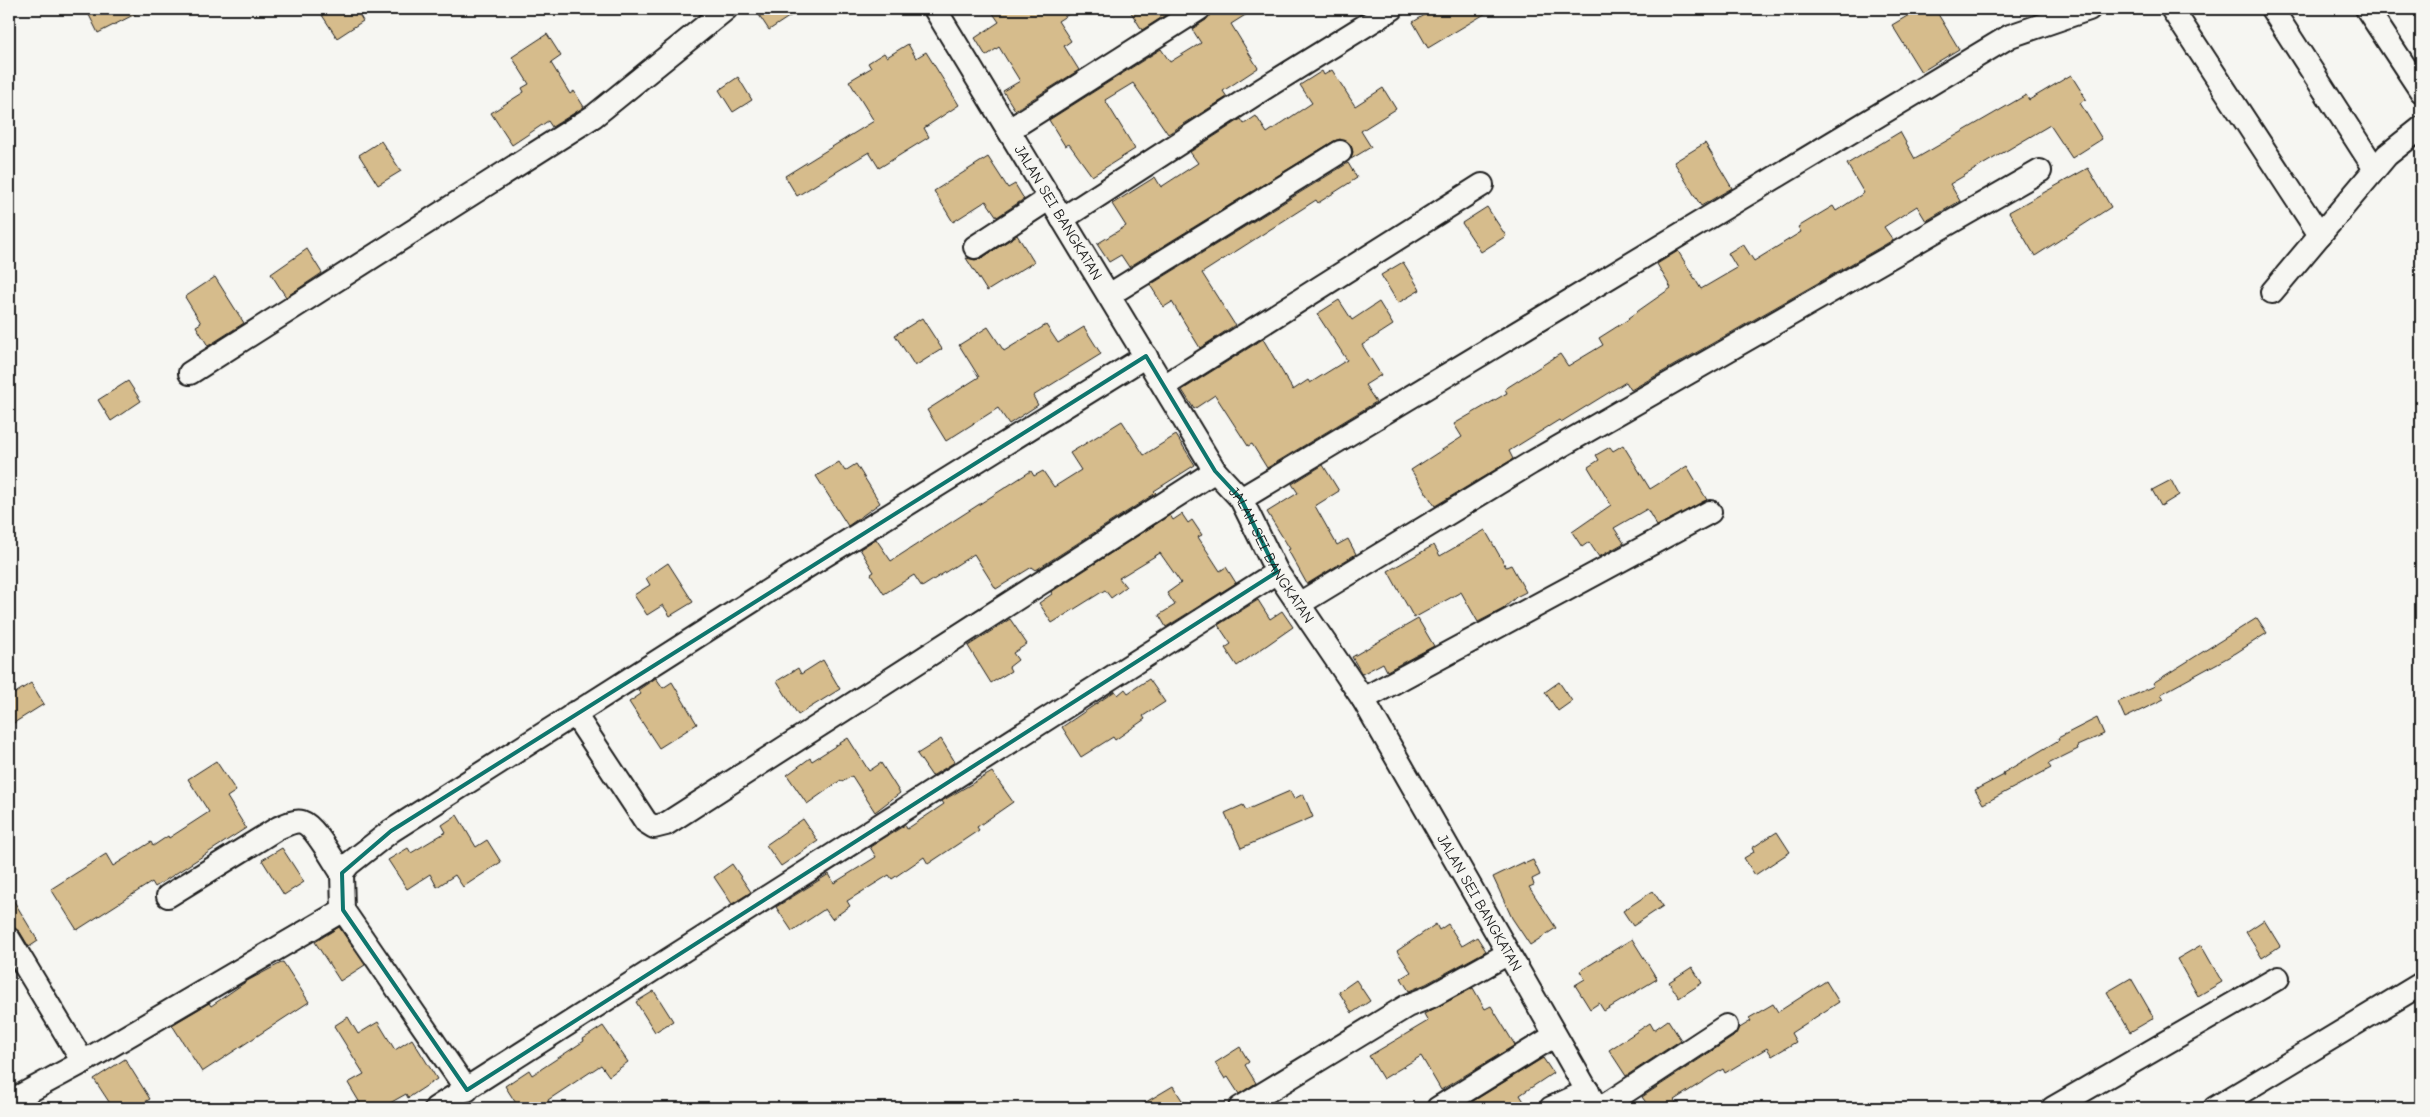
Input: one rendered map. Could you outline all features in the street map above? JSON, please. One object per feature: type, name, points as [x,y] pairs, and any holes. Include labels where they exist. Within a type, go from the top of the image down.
[{"type":"street","points":[[190,373],[594,116],[726,9]]},
{"type":"street","name":"JALAN SEI BANGKATAN","points":[[935,9],[1214,471],[1241,499],[1277,572],[1363,699],[1554,1036],[1595,1102]]},
{"type":"street","points":[[1008,130],[1199,9]]},
{"type":"street","points":[[1062,219],[1263,89],[1392,9]]},
{"type":"street","points":[[1241,499],[2010,36],[2089,9]]},
{"type":"street","points":[[2172,9],[2320,234]]},
{"type":"street","points":[[2272,9],[2375,169]]},
{"type":"street","points":[[2367,9],[2421,91]]},
{"type":"street","points":[[2272,292],[2387,155],[2421,128]]},
{"type":"street","points":[[1109,296],[1340,152]]},
{"type":"street","points":[[1298,604],[1530,463],[2040,171]]},
{"type":"street","points":[[1164,386],[1482,185]]},
{"type":"street","points":[[975,247],[1050,198]]},
{"type":"street","points":[[342,873],[349,864],[391,831],[574,713],[1146,356]]},
{"type":"street","points":[[574,713],[646,822],[654,826],[666,824],[1214,471]]},
{"type":"street","points":[[1363,699],[1710,512]]},
{"type":"street","points":[[436,1108],[467,1090],[1227,602],[1277,572]]},
{"type":"street","points":[[168,896],[278,828],[302,822],[312,830],[342,873],[343,910],[467,1090]]},
{"type":"street","points":[[9,1102],[83,1062],[343,910]]},
{"type":"street","points":[[9,939],[83,1062]]},
{"type":"street","points":[[1240,1108],[1407,1006],[1432,996],[1507,954]]},
{"type":"street","points":[[2053,1108],[2278,978]]},
{"type":"street","points":[[2215,1108],[2421,984]]},
{"type":"street","points":[[1551,1108],[1595,1102],[1726,1026]]},
{"type":"street","points":[[1438,1108],[1554,1036]]},
{"type":"highlighted area","points":[[1146,356],[1215,471],[1241,499],[1277,572],[467,1090],[343,910],[342,873],[391,831]]},
{"type":"building","points":[[86,9],[145,9],[98,33]]},
{"type":"building","points":[[318,9],[356,9],[363,21],[337,38]]},
{"type":"building","points":[[755,9],[801,9],[769,30]]},
{"type":"building","points":[[990,9],[1077,9],[1058,21],[1071,41],[1064,46],[1079,70],[1015,110],[1003,91],[1020,81],[999,47],[986,56],[975,38],[999,22]]},
{"type":"building","points":[[1129,9],[1175,9],[1142,30]]},
{"type":"building","points":[[1212,9],[1255,9],[1231,24],[1258,68],[1223,91],[1227,97],[1168,134],[1133,83],[1105,100],[1135,149],[1092,176],[1069,144],[1065,146],[1049,120],[1161,49],[1170,62],[1201,43],[1192,29],[1206,20]]},
{"type":"building","points":[[1435,9],[1493,9],[1428,48],[1413,22]]},
{"type":"building","points":[[1919,9],[1935,9],[1959,49],[1921,72],[1892,25]]},
{"type":"building","points":[[547,34],[561,56],[551,63],[570,94],[574,91],[584,107],[552,127],[548,121],[512,145],[491,113],[524,92],[522,88],[529,84],[512,57]]},
{"type":"building","points":[[908,44],[916,58],[926,52],[959,105],[924,128],[929,137],[879,168],[869,152],[797,196],[785,176],[874,121],[849,81],[871,68],[868,63],[884,53],[887,57]]},
{"type":"building","points":[[1332,70],[1355,106],[1383,88],[1396,109],[1361,131],[1371,147],[1351,159],[1353,152],[1351,145],[1340,139],[1334,141],[1129,267],[1121,255],[1109,262],[1097,244],[1126,226],[1112,204],[1155,177],[1161,187],[1198,163],[1190,152],[1241,119],[1244,124],[1256,116],[1267,133],[1312,103],[1300,85],[1322,71],[1324,75]]},
{"type":"building","points":[[2071,75],[2086,99],[2080,103],[2102,139],[2072,158],[2050,125],[1950,184],[1960,201],[1926,221],[1917,206],[1884,227],[1893,240],[1631,390],[1626,382],[1561,422],[1559,420],[1509,451],[1513,459],[1435,506],[1411,470],[1462,437],[1454,424],[1507,393],[1505,389],[1560,354],[1568,366],[1603,345],[1599,338],[1629,319],[1671,288],[1657,264],[1678,251],[1701,289],[1737,268],[1728,253],[1743,244],[1754,261],[1801,232],[1798,227],[1833,206],[1836,211],[1864,193],[1847,164],[1900,132],[1915,159],[2026,95],[2029,100]]},
{"type":"building","points":[[738,77],[752,100],[733,112],[719,90]]},
{"type":"building","points":[[381,141],[401,171],[378,185],[359,155]]},
{"type":"building","points":[[1705,143],[1732,188],[1701,206],[1674,162]]},
{"type":"building","points":[[988,157],[1008,188],[1015,184],[1024,199],[997,217],[986,201],[953,222],[934,191]]},
{"type":"building","points":[[1348,163],[1357,178],[1318,203],[1316,200],[1202,273],[1235,325],[1200,348],[1172,302],[1164,307],[1150,285]]},
{"type":"building","points":[[2088,168],[2111,207],[2035,256],[2009,212]]},
{"type":"building","points":[[1487,207],[1506,236],[1481,252],[1462,223]]},
{"type":"building","points":[[1017,235],[1034,262],[987,291],[966,258],[975,260],[982,258]]},
{"type":"building","points":[[307,249],[322,273],[286,297],[271,274]]},
{"type":"building","points":[[1403,262],[1420,290],[1398,303],[1381,275]]},
{"type":"building","points":[[215,277],[244,323],[208,346],[196,326],[201,323],[185,297]]},
{"type":"building","points":[[1339,300],[1352,320],[1379,302],[1393,325],[1362,345],[1381,375],[1365,385],[1376,402],[1267,468],[1252,444],[1248,446],[1215,395],[1194,409],[1182,390],[1263,339],[1293,390],[1308,380],[1310,383],[1347,360],[1317,314]]},
{"type":"building","points":[[922,318],[942,349],[915,366],[895,335]]},
{"type":"building","points":[[1046,325],[1058,343],[1084,327],[1101,354],[1033,396],[1038,405],[1009,424],[998,408],[946,441],[927,410],[979,377],[959,345],[988,327],[1004,351]]},
{"type":"building","points":[[128,381],[141,401],[111,421],[98,400]]},
{"type":"building","points":[[1122,421],[1144,455],[1176,435],[1195,465],[1154,491],[1156,493],[1036,570],[1032,567],[996,589],[974,554],[922,587],[914,575],[884,594],[871,574],[874,572],[860,549],[876,539],[891,561],[1031,471],[1034,476],[1043,471],[1054,487],[1081,470],[1070,453]]},
{"type":"building","points":[[1623,445],[1650,489],[1687,466],[1707,500],[1657,526],[1647,509],[1614,528],[1624,543],[1599,557],[1589,542],[1582,547],[1572,532],[1611,505],[1588,467],[1599,460],[1596,455],[1610,447],[1613,451]]},
{"type":"building","points":[[839,462],[845,471],[856,464],[880,503],[848,526],[816,476]]},
{"type":"building","points":[[1323,465],[1339,491],[1315,506],[1337,545],[1348,539],[1356,554],[1307,584],[1288,550],[1290,549],[1267,512],[1298,493],[1292,484]]},
{"type":"building","points":[[2171,480],[2179,495],[2161,506],[2152,490]]},
{"type":"building","points":[[1182,514],[1188,523],[1192,520],[1202,535],[1198,537],[1220,571],[1226,567],[1236,583],[1166,627],[1159,615],[1175,605],[1167,593],[1181,583],[1160,553],[1119,578],[1126,587],[1111,598],[1105,590],[1052,623],[1039,603],[1052,594],[1051,592],[1170,515],[1173,520]]},
{"type":"building","points":[[1485,530],[1506,567],[1511,565],[1526,592],[1516,597],[1503,609],[1478,622],[1461,592],[1414,618],[1388,571],[1434,545],[1440,556]]},
{"type":"building","points":[[668,563],[693,602],[670,616],[663,605],[647,615],[634,595],[650,585],[646,578]]},
{"type":"building","points":[[1258,600],[1270,619],[1282,611],[1293,627],[1237,666],[1225,648],[1231,644],[1218,625]]},
{"type":"building","points":[[2257,618],[2267,633],[2236,653],[2161,694],[2164,699],[2125,718],[2118,702],[2155,686],[2153,683]]},
{"type":"building","points":[[1010,619],[1027,644],[1013,653],[1018,660],[1009,667],[1011,671],[991,683],[968,646]]},
{"type":"building","points":[[1418,619],[1434,646],[1387,671],[1383,663],[1362,674],[1352,657]]},
{"type":"building","points":[[823,660],[840,689],[798,715],[777,681],[798,668],[801,674]]},
{"type":"building","points":[[656,678],[663,688],[672,682],[697,724],[659,748],[629,702],[641,694],[638,690]]},
{"type":"building","points":[[1149,679],[1165,702],[1143,716],[1145,719],[1115,740],[1113,737],[1081,757],[1062,727],[1115,691],[1118,695],[1125,689],[1128,693]]},
{"type":"building","points":[[1559,682],[1572,701],[1558,711],[1545,692]]},
{"type":"building","points":[[31,683],[44,704],[9,726],[9,697]]},
{"type":"building","points":[[2097,718],[2104,734],[2077,746],[2078,749],[2048,764],[2051,768],[1983,804],[1975,790],[2004,775],[2003,773],[2059,740],[2058,738]]},
{"type":"building","points":[[848,738],[869,771],[881,763],[900,793],[875,812],[852,776],[842,782],[841,780],[807,804],[787,775],[810,758],[812,761]]},
{"type":"building","points":[[941,739],[955,762],[932,776],[917,754]]},
{"type":"building","points":[[216,761],[236,791],[227,797],[246,828],[155,887],[152,882],[77,930],[51,889],[106,854],[113,866],[151,842],[153,846],[168,836],[169,838],[209,812],[188,779]]},
{"type":"building","points":[[992,772],[1013,802],[977,827],[979,830],[928,864],[924,857],[892,879],[889,875],[847,901],[850,906],[832,919],[825,909],[792,931],[776,907],[829,874],[834,883],[876,857],[870,847],[905,825],[907,829],[944,804],[942,801]]},
{"type":"building","points":[[1290,791],[1294,799],[1303,794],[1313,817],[1241,848],[1225,813],[1243,805],[1246,810]]},
{"type":"building","points":[[457,815],[476,847],[487,840],[501,862],[463,887],[455,875],[437,887],[430,874],[407,889],[388,860],[408,848],[411,853],[446,832],[442,825]]},
{"type":"building","points":[[803,819],[818,841],[781,866],[766,845]]},
{"type":"building","points":[[1777,832],[1790,852],[1755,875],[1744,858],[1754,852],[1752,848]]},
{"type":"building","points":[[282,848],[304,882],[284,895],[262,860]]},
{"type":"building","points":[[1533,860],[1540,875],[1532,879],[1534,885],[1529,887],[1556,928],[1530,945],[1512,918],[1493,877],[1524,862],[1524,864]]},
{"type":"building","points":[[732,864],[751,892],[732,904],[714,877]]},
{"type":"building","points":[[1653,891],[1663,906],[1633,926],[1623,911]]},
{"type":"building","points":[[9,893],[38,941],[29,947],[20,932],[9,926]]},
{"type":"building","points":[[2264,920],[2280,946],[2262,958],[2246,932]]},
{"type":"building","points":[[1436,924],[1439,930],[1448,924],[1462,946],[1477,937],[1486,951],[1426,984],[1409,991],[1401,978],[1411,972],[1397,951]]},
{"type":"building","points":[[339,927],[365,965],[340,981],[315,942]]},
{"type":"building","points":[[1632,939],[1657,979],[1604,1011],[1599,1003],[1590,1009],[1575,985],[1585,979],[1580,971]]},
{"type":"building","points":[[2201,945],[2222,982],[2198,996],[2177,959]]},
{"type":"building","points":[[283,962],[309,1002],[202,1072],[172,1025],[209,1003],[211,1006],[247,981]]},
{"type":"building","points":[[1692,967],[1702,983],[1679,998],[1669,982]]},
{"type":"building","points":[[2131,978],[2154,1018],[2130,1032],[2107,992]]},
{"type":"building","points":[[1356,980],[1370,1001],[1352,1013],[1339,992]]},
{"type":"building","points":[[1826,981],[1839,1002],[1791,1033],[1796,1042],[1772,1056],[1767,1048],[1725,1073],[1723,1069],[1674,1100],[1680,1108],[1650,1108],[1642,1097],[1733,1037],[1738,1029],[1751,1021],[1749,1018],[1773,1004],[1778,1012]]},
{"type":"building","points":[[1473,988],[1485,1009],[1491,1006],[1515,1045],[1441,1090],[1421,1056],[1383,1079],[1369,1056],[1428,1021],[1424,1014]]},
{"type":"building","points":[[654,991],[673,1021],[655,1032],[636,1002]]},
{"type":"building","points":[[348,1017],[358,1034],[378,1022],[395,1050],[412,1039],[437,1079],[408,1098],[406,1094],[381,1108],[363,1108],[348,1083],[364,1074],[334,1026]]},
{"type":"building","points":[[1668,1020],[1681,1040],[1626,1076],[1609,1050],[1650,1023],[1654,1030]]},
{"type":"building","points":[[603,1026],[628,1062],[609,1076],[601,1065],[548,1100],[553,1108],[519,1108],[505,1086],[529,1070],[532,1075],[584,1041],[583,1039]]},
{"type":"building","points":[[1240,1047],[1249,1062],[1245,1065],[1256,1083],[1239,1094],[1228,1077],[1225,1079],[1215,1063]]},
{"type":"building","points":[[1543,1058],[1553,1073],[1520,1095],[1528,1108],[1462,1108]]},
{"type":"building","points":[[125,1059],[150,1099],[135,1108],[113,1108],[94,1079]]},
{"type":"building","points":[[1173,1086],[1187,1108],[1136,1108]]}]
